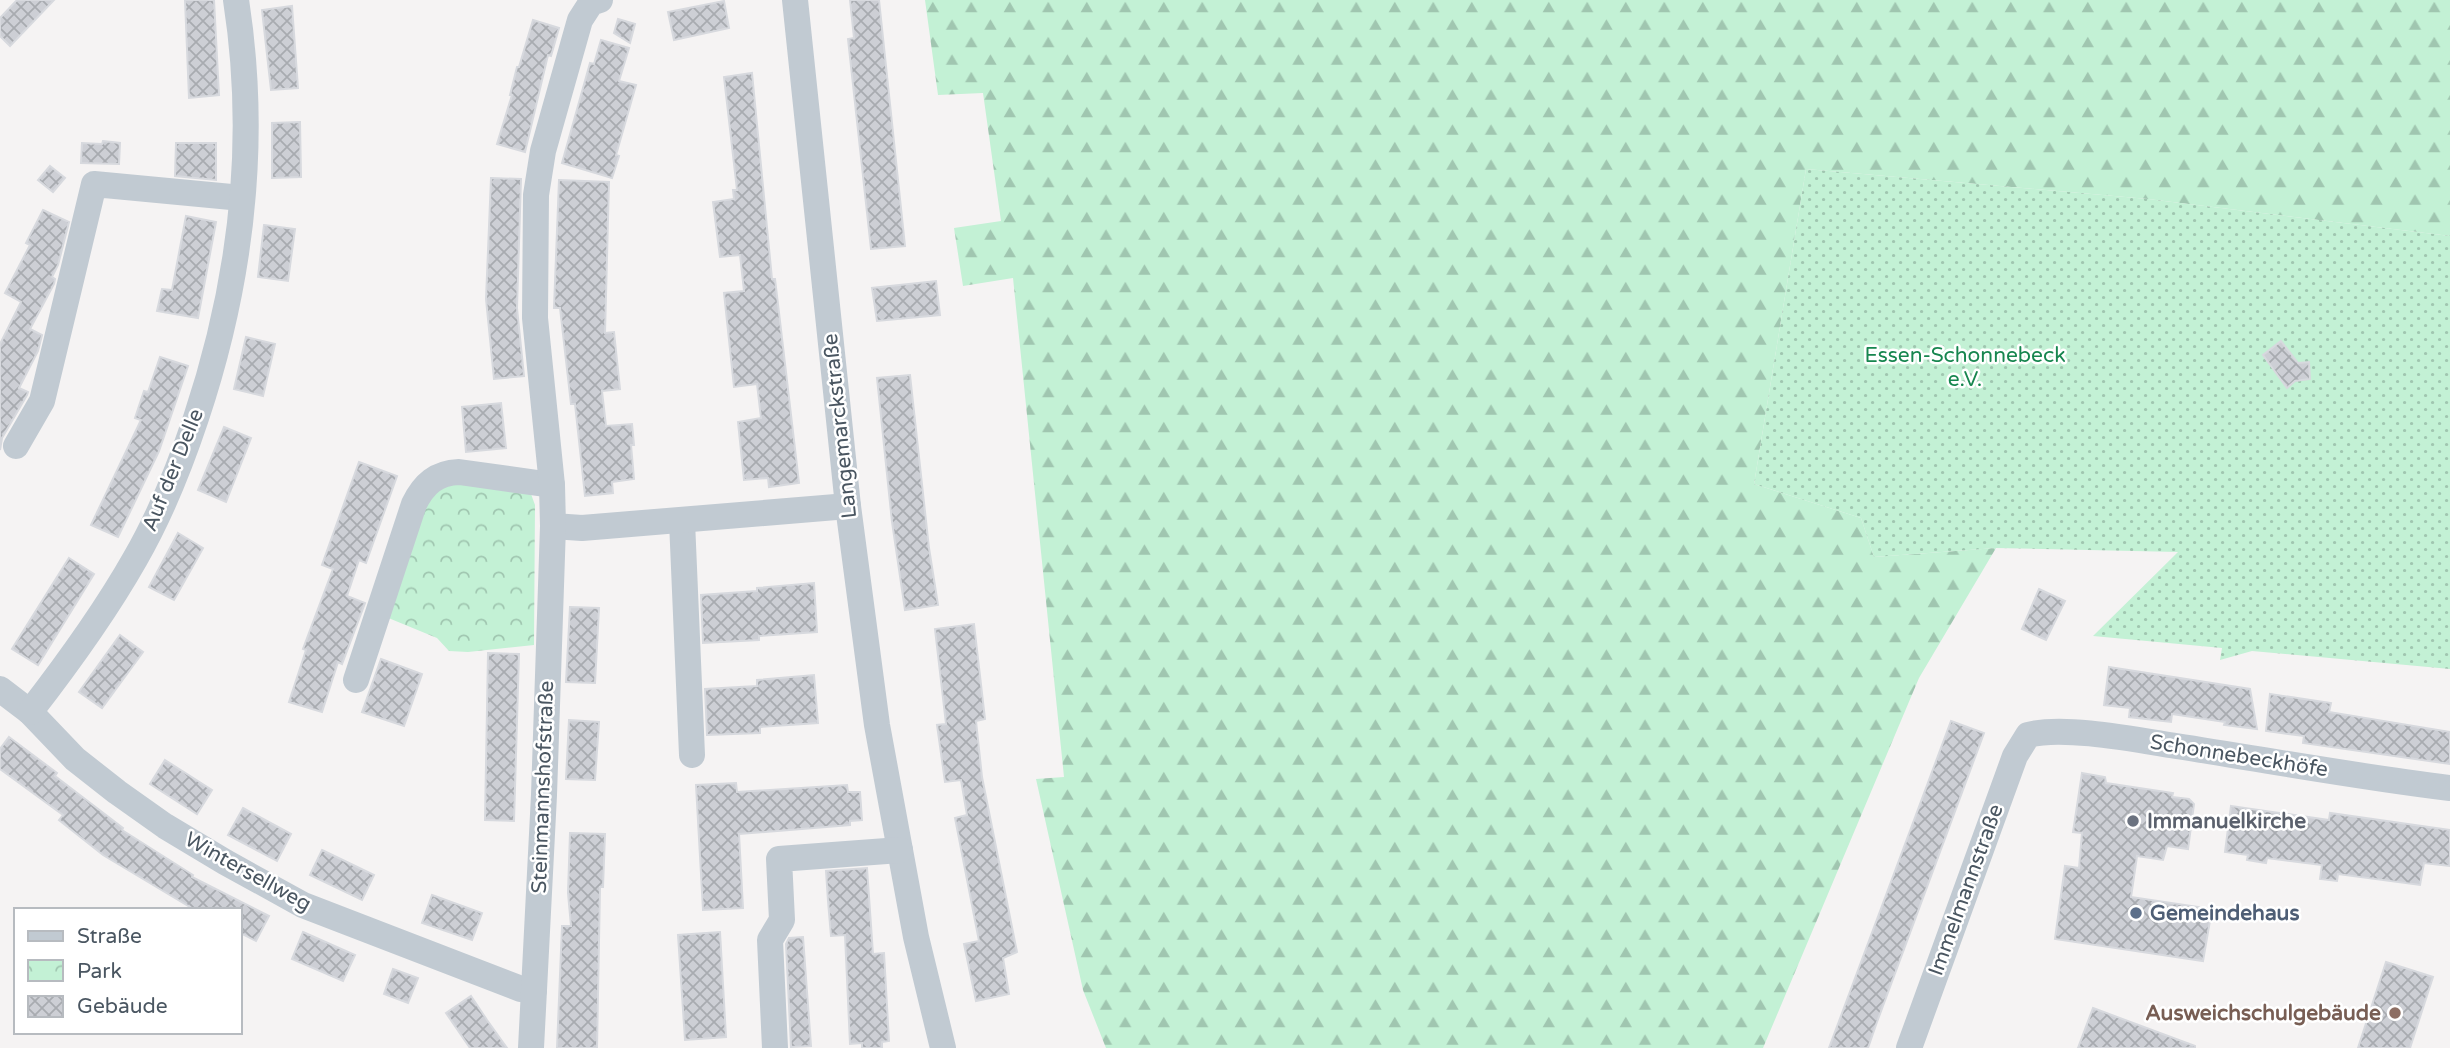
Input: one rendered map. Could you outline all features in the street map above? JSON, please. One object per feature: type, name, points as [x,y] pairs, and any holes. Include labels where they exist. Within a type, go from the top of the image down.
[{"type":"street","name":"Auf der Delle","points":[[30,712],[70,659],[135,559],[175,475],[217,351],[228,307],[242,198],[246,96],[236,0]]},
{"type":"street","name":"Steinmannshofstraße","points":[[531,1048],[544,795],[553,526],[550,458],[535,318],[536,195],[543,150],[580,20],[591,3],[600,0]]},
{"type":"street","name":"Langemarckstraße","points":[[795,0],[848,506],[877,724],[916,937],[943,1048]]},
{"type":"street","points":[[16,446],[42,401],[94,184],[242,198]]},
{"type":"street","points":[[356,680],[414,504],[427,484],[447,472],[459,472],[552,485]]},
{"type":"street","points":[[553,526],[582,528],[848,506]]},
{"type":"street","points":[[682,521],[692,755]]},
{"type":"street","name":"Wintersellweg","points":[[0,689],[30,712],[75,759],[117,792],[165,826],[225,862],[303,905],[520,989],[534,990]]},
{"type":"street","name":"Schonnebeckhöfe","points":[[2028,735],[2057,732],[2137,740],[2450,788]]},
{"type":"street","name":"Immelmannstraße","points":[[1909,1048],[2015,756],[2028,735]]},
{"type":"street","points":[[775,1048],[770,940],[782,920],[779,859],[900,850]]},
{"type":"green space","points":[[925,0],[2450,0],[2450,236],[2148,199],[1806,169],[1754,484],[1861,518],[1874,557],[1996,548],[1919,678],[1763,1048],[1106,1048],[1083,990],[1036,779],[1064,777],[1013,278],[963,286],[954,228],[1001,221],[983,93],[938,95]]},
{"type":"green space","name":"Essen-Schonnebeck e.V.","points":[[1806,169],[2148,199],[2450,236],[2450,669],[2252,651],[2220,660],[2222,648],[2093,636],[2178,552],[1996,548],[1874,557],[1861,518],[1754,484]]},
{"type":"green space","points":[[456,480],[531,494],[535,505],[534,645],[468,652],[449,651],[437,638],[386,617],[430,494]]},
{"type":"building","points":[[17,0],[54,0],[10,46],[0,36],[0,18]]},
{"type":"building","points":[[185,0],[214,0],[219,95],[189,98]]},
{"type":"building","points":[[850,0],[879,0],[905,246],[871,249],[848,39],[854,38]]},
{"type":"building","points":[[724,1],[729,28],[674,40],[668,12]]},
{"type":"building","points":[[292,6],[298,88],[271,90],[262,10]]},
{"type":"building","points":[[618,19],[635,24],[630,43],[614,33]]},
{"type":"building","points":[[533,20],[559,28],[551,56],[548,55],[525,152],[497,144],[512,95],[517,67]]},
{"type":"building","points":[[601,40],[629,48],[619,81],[636,85],[612,178],[562,163],[590,63],[594,64]]},
{"type":"building","points":[[752,73],[772,279],[775,279],[799,483],[769,487],[768,478],[744,480],[738,422],[761,418],[757,384],[734,387],[724,293],[744,291],[740,255],[720,257],[713,202],[734,199],[733,190],[737,190],[724,77]]},
{"type":"building","points":[[300,122],[301,177],[272,178],[272,123]]},
{"type":"building","points":[[103,141],[120,143],[119,164],[81,163],[82,143],[102,144]]},
{"type":"building","points":[[176,143],[216,143],[216,180],[175,176]]},
{"type":"building","points":[[50,166],[65,178],[53,192],[38,180]]},
{"type":"building","points":[[491,178],[521,179],[517,308],[524,376],[494,379],[486,299]]},
{"type":"building","points":[[559,180],[609,182],[605,333],[614,332],[620,389],[602,391],[606,426],[632,424],[634,445],[631,445],[634,479],[612,482],[613,493],[585,496],[575,404],[571,404],[560,308],[554,308]]},
{"type":"building","points":[[43,210],[69,222],[58,265],[52,277],[55,279],[54,284],[30,329],[42,335],[38,351],[19,388],[28,392],[2,438],[0,450],[0,344],[21,302],[5,293],[30,245],[26,243]]},
{"type":"building","points":[[186,216],[216,222],[198,318],[157,311],[162,289],[172,290]]},
{"type":"building","points":[[264,225],[295,229],[288,281],[258,277]]},
{"type":"building","points":[[936,281],[940,315],[877,321],[872,288]]},
{"type":"building","points":[[246,337],[275,344],[263,396],[234,389]]},
{"type":"building","points":[[2281,341],[2298,363],[2309,362],[2310,379],[2295,381],[2287,388],[2263,355]]},
{"type":"building","points":[[160,357],[188,366],[159,451],[118,537],[91,525],[141,420],[135,418],[144,391],[148,392]]},
{"type":"building","points":[[910,375],[938,605],[905,610],[892,522],[877,378]]},
{"type":"building","points":[[501,403],[506,448],[466,452],[462,407]]},
{"type":"building","points":[[224,427],[251,438],[226,502],[198,490]]},
{"type":"building","points":[[359,462],[397,476],[366,563],[359,560],[347,596],[365,603],[342,664],[338,662],[322,712],[289,702],[306,650],[303,649],[333,569],[322,565]]},
{"type":"building","points":[[178,533],[203,548],[174,600],[149,587]]},
{"type":"building","points":[[69,558],[94,574],[38,665],[12,649]]},
{"type":"building","points":[[814,583],[817,632],[759,636],[759,640],[703,643],[701,595]]},
{"type":"building","points":[[2039,589],[2065,601],[2046,640],[2022,629]]},
{"type":"building","points":[[570,607],[599,608],[595,683],[566,682]]},
{"type":"building","points":[[974,624],[985,719],[976,721],[982,777],[1017,952],[1003,958],[1009,994],[976,1001],[964,944],[979,941],[955,818],[967,815],[961,780],[945,782],[937,725],[946,724],[935,629]]},
{"type":"building","points":[[120,635],[143,652],[102,708],[79,692]]},
{"type":"building","points":[[488,653],[519,654],[514,821],[485,820]]},
{"type":"building","points":[[381,659],[422,674],[404,726],[362,712]]},
{"type":"building","points":[[2109,667],[2250,689],[2257,729],[2172,714],[2171,722],[2129,717],[2130,708],[2104,705]]},
{"type":"building","points":[[814,675],[818,723],[760,727],[760,733],[707,735],[705,689],[757,686],[757,680]]},
{"type":"building","points":[[2270,694],[2331,703],[2329,712],[2450,732],[2450,764],[2303,743],[2304,736],[2266,731]]},
{"type":"building","points":[[569,720],[599,722],[595,780],[566,779]]},
{"type":"building","points":[[1951,721],[1984,733],[1868,1048],[1829,1048]]},
{"type":"building","points":[[9,737],[57,773],[55,776],[123,828],[122,830],[193,875],[192,877],[269,916],[256,941],[242,934],[242,908],[192,908],[103,855],[59,820],[63,815],[0,769],[0,749]]},
{"type":"building","points":[[165,760],[212,790],[197,814],[150,784]]},
{"type":"building","points":[[2082,773],[2105,777],[2106,783],[2173,793],[2172,797],[2189,799],[2194,804],[2188,849],[2167,846],[2163,860],[2137,856],[2131,897],[2212,909],[2203,961],[2055,939],[2065,866],[2079,868],[2082,833],[2073,832]]},
{"type":"building","points":[[736,783],[737,792],[847,785],[848,792],[860,792],[862,820],[850,821],[850,825],[739,834],[743,908],[703,910],[696,785]]},
{"type":"building","points":[[2231,806],[2329,820],[2330,813],[2450,830],[2450,866],[2424,863],[2420,885],[2338,874],[2337,881],[2320,879],[2322,865],[2267,858],[2266,863],[2247,860],[2248,855],[2225,852]]},
{"type":"building","points":[[243,808],[291,834],[277,861],[228,835]]},
{"type":"building","points":[[570,833],[605,834],[603,887],[600,887],[597,1048],[557,1048],[562,926],[571,926],[568,893]]},
{"type":"building","points":[[322,850],[374,875],[362,900],[310,875]]},
{"type":"building","points":[[867,868],[873,954],[884,953],[889,1041],[882,1042],[882,1048],[862,1048],[862,1043],[850,1044],[845,935],[831,936],[828,901],[826,871]]},
{"type":"building","points":[[432,895],[482,913],[472,940],[422,923]]},
{"type":"building","points":[[303,932],[355,955],[343,981],[292,959]]},
{"type":"building","points":[[720,932],[726,1037],[685,1040],[678,935]]},
{"type":"building","points":[[803,937],[811,1046],[791,1047],[786,944],[789,938]]},
{"type":"building","name":"Ausweichschulgebäude","points":[[2386,962],[2433,977],[2410,1048],[2358,1048]]},
{"type":"building","points":[[393,969],[418,978],[408,1003],[384,994]]},
{"type":"building","points":[[471,996],[507,1048],[470,1048],[446,1013]]},
{"type":"building","points":[[2093,1008],[2195,1046],[2195,1048],[2078,1048]]},
{"type":"place","name":"Immanuelkirche","points":[[2133,821]]},
{"type":"place","name":"Gemeindehaus","points":[[2136,913]]},
{"type":"place","name":"Ausweichschulgebäude","points":[[2395,1013]]}]
